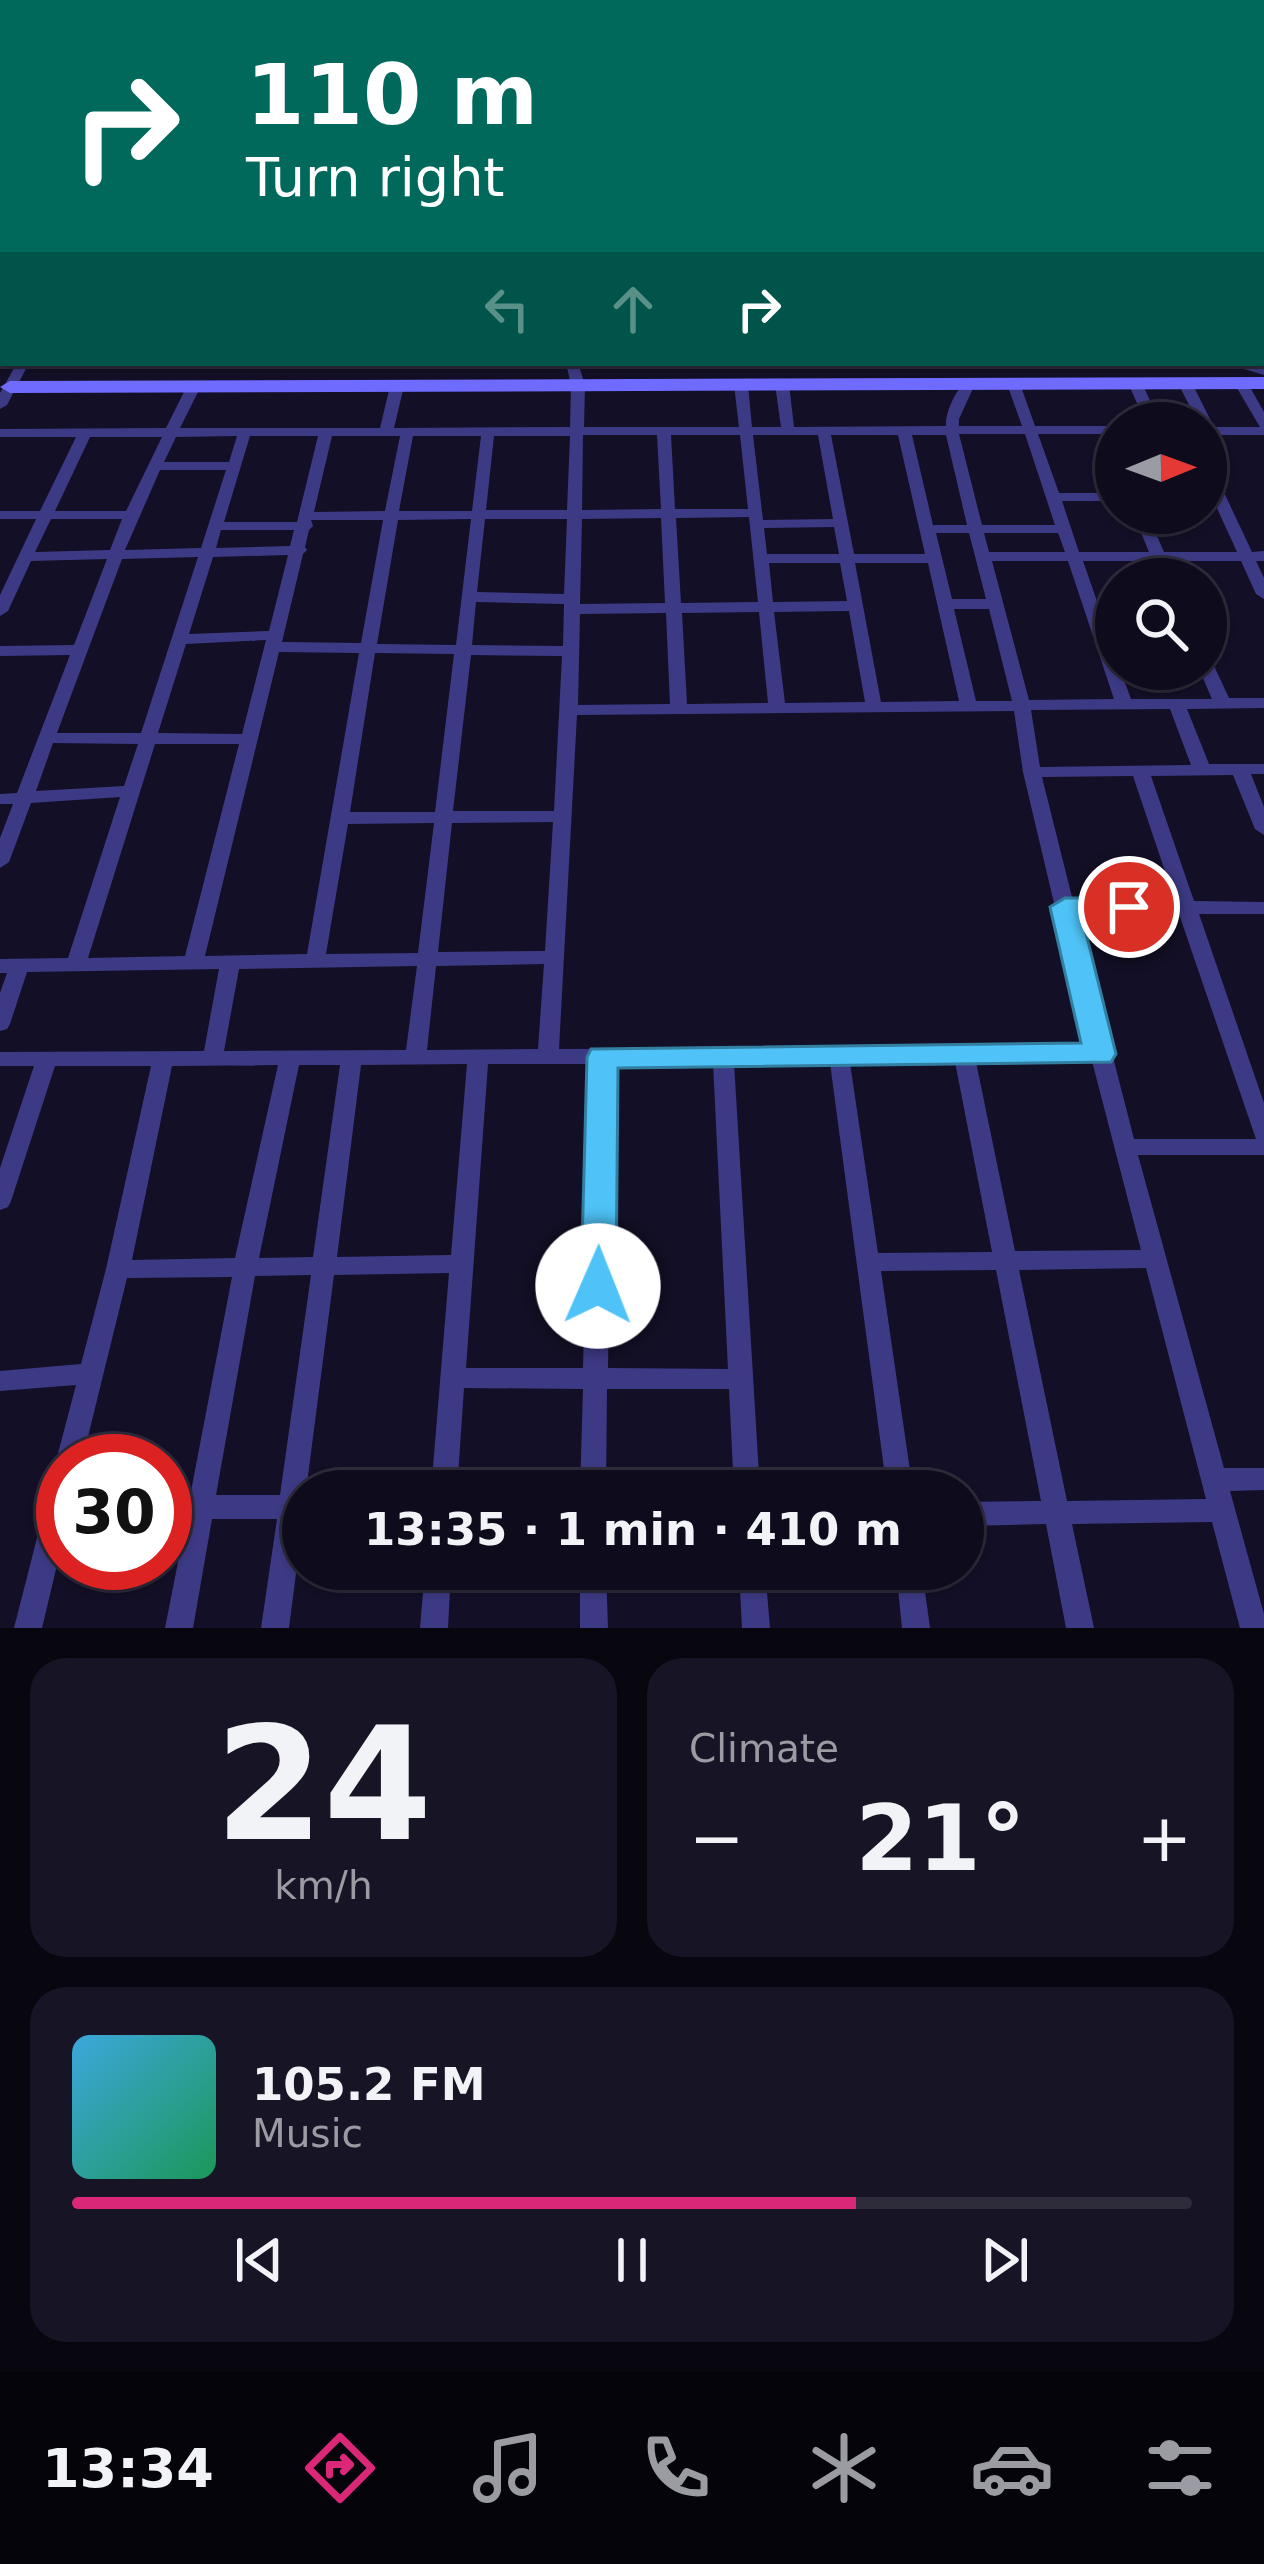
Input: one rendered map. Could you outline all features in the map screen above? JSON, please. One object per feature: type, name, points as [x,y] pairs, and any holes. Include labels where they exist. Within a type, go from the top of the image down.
[{"type":"street","points":[[548,1057],[568,710],[578,386],[573,366]]},
{"type":"street","points":[[10,382],[194,386],[1264,383]]},
{"type":"street","points":[[1135,383],[1144,402]]},
{"type":"street","points":[[1185,383],[1194,402]]},
{"type":"street","points":[[1227,427],[1264,428],[1241,383]]},
{"type":"street","points":[[782,384],[788,431]]},
{"type":"street","points":[[968,384],[953,413],[951,431],[1022,705],[1032,772],[1100,1054],[1253,1628]]},
{"type":"street","points":[[1014,384],[1124,703]]},
{"type":"street","points":[[741,385],[777,707]]},
{"type":"street","points":[[0,862],[130,515],[194,386]]},
{"type":"street","points":[[386,433],[397,386]]},
{"type":"street","points":[[824,430],[874,707]]},
{"type":"street","points":[[0,433],[1095,430]]},
{"type":"street","points":[[904,431],[969,706]]},
{"type":"street","points":[[0,611],[85,432]]},
{"type":"street","points":[[76,964],[245,432]]},
{"type":"street","points":[[664,432],[679,709]]},
{"type":"street","points":[[194,964],[326,433]]},
{"type":"street","points":[[315,962],[342,818],[365,648],[407,433]]},
{"type":"street","points":[[416,1057],[488,433]]},
{"type":"street","points":[[154,466],[234,466]]},
{"type":"street","points":[[1053,496],[1095,497]]},
{"type":"street","points":[[1227,506],[1255,556],[1264,593]]},
{"type":"street","points":[[215,526],[390,515],[667,512],[838,524]]},
{"type":"street","points":[[0,515],[130,515]]},
{"type":"street","points":[[929,529],[1064,529]]},
{"type":"street","points":[[1149,534],[1159,556]]},
{"type":"street","points":[[26,557],[300,550]]},
{"type":"street","points":[[983,557],[1255,556]]},
{"type":"street","points":[[760,559],[936,558]]},
{"type":"street","points":[[471,598],[672,607],[853,606]]},
{"type":"street","points":[[948,604],[996,604]]},
{"type":"street","points":[[179,638],[365,648],[567,651]]},
{"type":"street","points":[[0,651],[81,650]]},
{"type":"street","points":[[1216,690],[1222,704]]},
{"type":"street","points":[[1176,703],[1202,770]]},
{"type":"street","points":[[568,710],[1264,703]]},
{"type":"street","points":[[49,738],[247,739]]},
{"type":"street","points":[[1140,770],[1264,1134]]},
{"type":"street","points":[[1240,770],[1264,829]]},
{"type":"street","points":[[1032,772],[1264,770]]},
{"type":"street","points":[[0,799],[131,791]]},
{"type":"street","points":[[342,818],[561,816]]},
{"type":"street","points":[[1065,907],[1264,908]]},
{"type":"street","points":[[0,1024],[9,966],[553,957]]},
{"type":"street","points":[[213,1056],[230,964]]},
{"type":"street","points":[[964,1054],[1080,1628]]},
{"type":"street","points":[[0,1059],[1100,1054]]},
{"type":"street","points":[[839,1055],[897,1470]]},
{"type":"street","points":[[76,1434],[118,1269],[164,1056]]},
{"type":"street","points":[[178,1628],[245,1267],[290,1056]]},
{"type":"street","points":[[723,1056],[746,1470]]},
{"type":"street","points":[[303,1470],[352,1057]]},
{"type":"street","points":[[446,1470],[478,1057]]},
{"type":"street","points":[[594,1470],[602,1057]]},
{"type":"street","points":[[0,1201],[47,1059]]},
{"type":"street","points":[[1126,1147],[1264,1147]]},
{"type":"street","points":[[869,1262],[1155,1259]]},
{"type":"street","points":[[118,1269],[464,1264]]},
{"type":"street","points":[[0,1381],[90,1374]]},
{"type":"street","points":[[457,1378],[740,1379]]},
{"type":"street","points":[[1214,1480],[1264,1479]]},
{"type":"street","points":[[202,1507],[282,1507]]},
{"type":"street","points":[[984,1514],[1222,1510]]},
{"type":"street","points":[[28,1628],[41,1590]]},
{"type":"street","points":[[275,1628],[283,1590]]},
{"type":"street","points":[[434,1628],[437,1590]]},
{"type":"street","points":[[593,1590],[594,1628]]},
{"type":"street","points":[[753,1590],[756,1628]]},
{"type":"street","points":[[911,1590],[916,1628]]},
{"type":"route","points":[[598,1286],[602,1057],[1100,1054],[1065,907],[1129,907]]}]
